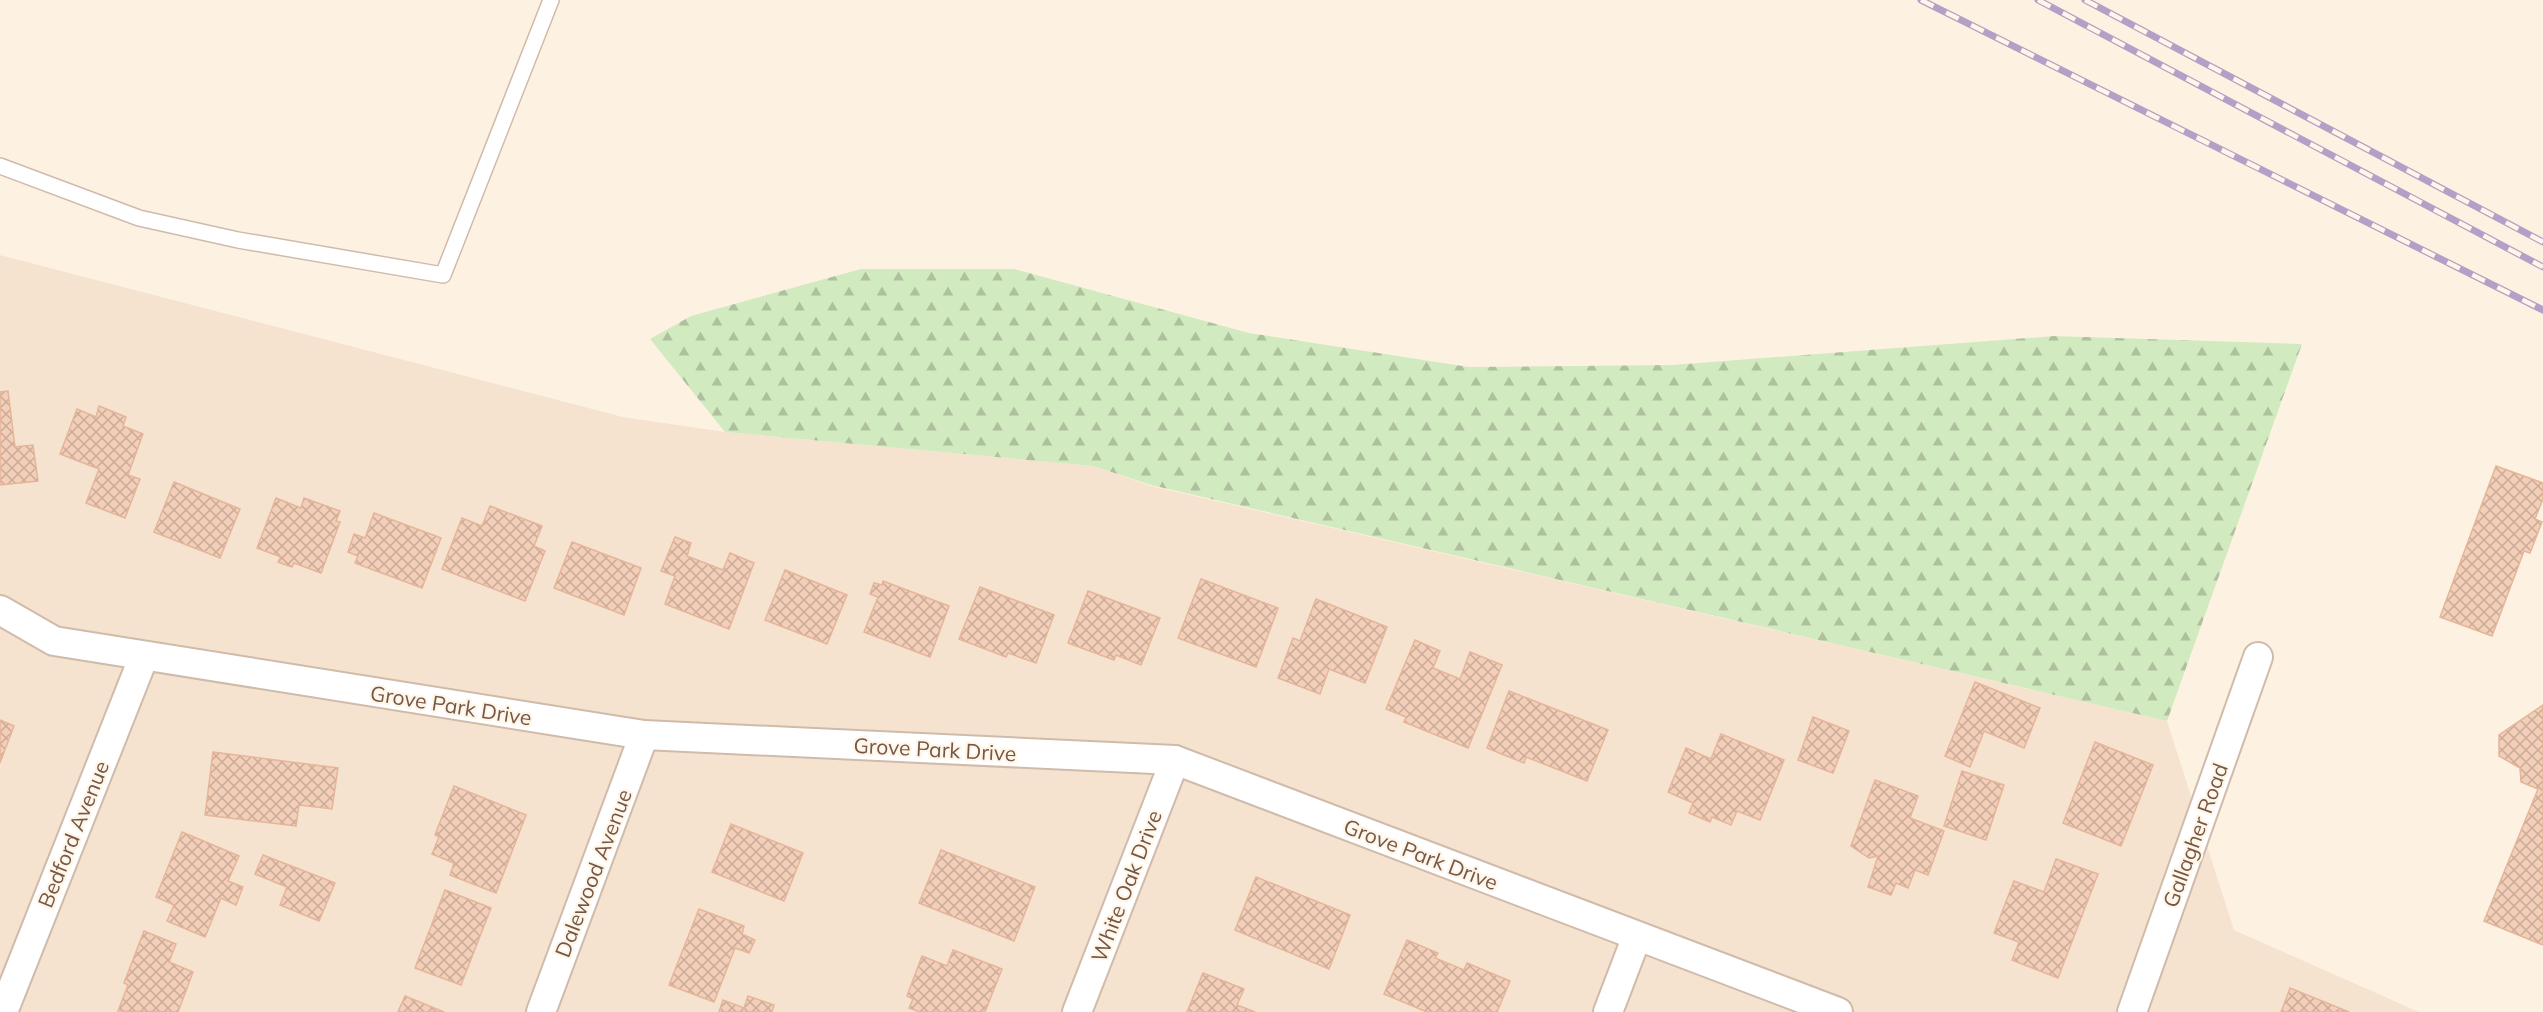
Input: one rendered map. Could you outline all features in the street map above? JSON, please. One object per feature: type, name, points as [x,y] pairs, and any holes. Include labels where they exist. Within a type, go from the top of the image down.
[{"type":"street","name":"Grove Park Drive","points":[[0,610],[54,641],[644,735],[1175,760],[1838,1012]]},
{"type":"street","name":"Bedford Avenue","points":[[3,1012],[144,656]]},
{"type":"street","name":"Gallagher Road","points":[[2132,1012],[2258,657]]},
{"type":"street","name":"Dalewood Avenue","points":[[541,1012],[644,735]]},
{"type":"street","name":"White Oak Drive","points":[[1077,1012],[1175,760]]},
{"type":"street","points":[[1608,1012],[1637,936]]},
{"type":"lane","points":[[0,166],[139,218],[238,240],[443,275],[551,0]]},
{"type":"shaded area","points":[[0,255],[623,417],[725,432],[1093,466],[1151,486],[2167,721],[2234,930],[2419,1012],[0,1012]]},
{"type":"green space","points":[[861,269],[1014,269],[1249,333],[1469,367],[1672,365],[2054,336],[2302,344],[2167,721],[1151,485],[1093,466],[725,432],[650,339],[691,316]]},
{"type":"building","points":[[8,391],[15,447],[33,445],[38,481],[0,485],[0,392]]},
{"type":"building","points":[[99,406],[126,417],[123,426],[143,434],[128,475],[140,479],[125,518],[86,503],[99,469],[60,454],[77,409],[96,417]]},
{"type":"building","points":[[2496,466],[2543,483],[2543,499],[2535,519],[2542,522],[2530,553],[2524,551],[2492,636],[2440,617]]},
{"type":"building","points":[[174,482],[240,509],[220,558],[154,532]]},
{"type":"building","points":[[276,498],[301,508],[304,498],[340,511],[336,521],[340,522],[321,573],[294,563],[292,567],[278,562],[281,557],[257,548]]},
{"type":"building","points":[[490,506],[542,526],[534,546],[545,551],[525,601],[442,569],[462,518],[482,526]]},
{"type":"building","points":[[374,513],[441,538],[422,588],[355,563],[358,556],[348,552],[354,534],[365,538]]},
{"type":"building","points":[[675,537],[691,543],[687,556],[723,570],[730,553],[754,563],[729,629],[665,604],[675,576],[661,571]]},
{"type":"building","points":[[572,542],[641,568],[624,615],[554,588]]},
{"type":"building","points":[[785,570],[847,595],[827,644],[765,620]]},
{"type":"building","points":[[1201,579],[1278,608],[1256,667],[1178,638]]},
{"type":"building","points":[[883,581],[949,606],[930,657],[864,632],[878,597],[870,594],[874,583],[882,585]]},
{"type":"building","points":[[980,587],[1054,615],[1036,663],[1008,653],[1006,657],[959,639]]},
{"type":"building","points":[[1088,591],[1160,618],[1141,665],[1116,655],[1114,660],[1068,643]]},
{"type":"building","points":[[1316,599],[1387,627],[1365,683],[1329,669],[1320,694],[1278,678],[1293,638],[1300,641]]},
{"type":"building","points":[[1415,640],[1440,651],[1433,668],[1460,679],[1470,652],[1502,665],[1468,748],[1404,722],[1406,717],[1386,709]]},
{"type":"building","points":[[1975,682],[2040,708],[2024,748],[1984,731],[1970,767],[1945,756]]},
{"type":"building","points":[[1509,691],[1608,730],[1587,781],[1526,757],[1524,763],[1487,748]]},
{"type":"building","points":[[2543,705],[2543,945],[2484,921],[2538,789],[2521,782],[2520,768],[2499,756],[2499,735]]},
{"type":"building","points":[[1813,717],[1849,731],[1833,773],[1798,760]]},
{"type":"building","points":[[0,720],[14,726],[0,763]]},
{"type":"building","points":[[1721,734],[1784,760],[1760,820],[1737,811],[1731,825],[1712,817],[1710,822],[1689,813],[1693,803],[1668,792],[1686,748],[1711,759]]},
{"type":"building","points":[[2095,742],[2153,765],[2121,846],[2063,823]]},
{"type":"building","points":[[213,752],[338,768],[332,809],[299,805],[296,826],[205,815]]},
{"type":"building","points":[[1962,771],[2004,785],[1986,840],[1944,826]]},
{"type":"building","points":[[1875,780],[1918,796],[1910,818],[1944,831],[1928,875],[1915,870],[1908,888],[1896,883],[1891,895],[1868,887],[1878,856],[1869,858],[1851,846]]},
{"type":"building","points":[[454,786],[526,815],[496,893],[450,875],[454,863],[432,854],[439,837],[435,835]]},
{"type":"building","points":[[731,824],[803,853],[784,901],[712,872]]},
{"type":"building","points":[[182,832],[239,856],[228,881],[243,887],[236,905],[221,898],[205,937],[167,921],[174,905],[156,897]]},
{"type":"building","points":[[941,850],[1035,887],[1014,941],[919,903]]},
{"type":"building","points":[[263,855],[335,883],[319,921],[280,905],[287,887],[255,874]]},
{"type":"building","points":[[2056,859],[2098,874],[2058,978],[2012,960],[2019,942],[1994,933],[2014,881],[2044,892]]},
{"type":"building","points":[[1256,877],[1350,915],[1329,969],[1235,930]]},
{"type":"building","points":[[445,890],[491,908],[461,985],[415,968]]},
{"type":"building","points":[[699,909],[744,926],[742,934],[755,940],[749,953],[735,948],[714,1002],[669,985]]},
{"type":"building","points":[[144,931],[176,944],[169,962],[193,972],[178,1012],[118,1011],[128,985],[124,983]]},
{"type":"building","points":[[1407,940],[1438,953],[1435,958],[1464,970],[1467,963],[1510,981],[1497,1012],[1427,1012],[1384,994]]},
{"type":"building","points":[[953,950],[1002,969],[985,1012],[920,1012],[909,1008],[913,999],[907,996],[922,956],[947,966]]},
{"type":"building","points":[[1203,973],[1244,989],[1237,1005],[1255,1012],[1187,1012]]},
{"type":"building","points":[[2290,988],[2349,1012],[2281,1012]]},
{"type":"building","points":[[405,996],[444,1012],[398,1012]]},
{"type":"building","points":[[748,996],[774,1005],[772,1012],[719,1012],[723,1000],[744,1008]]},
{"type":"railway","points":[[1921,0],[2543,310]]},
{"type":"railway","points":[[2038,0],[2543,267]]},
{"type":"railway","points":[[2085,0],[2543,242]]}]
